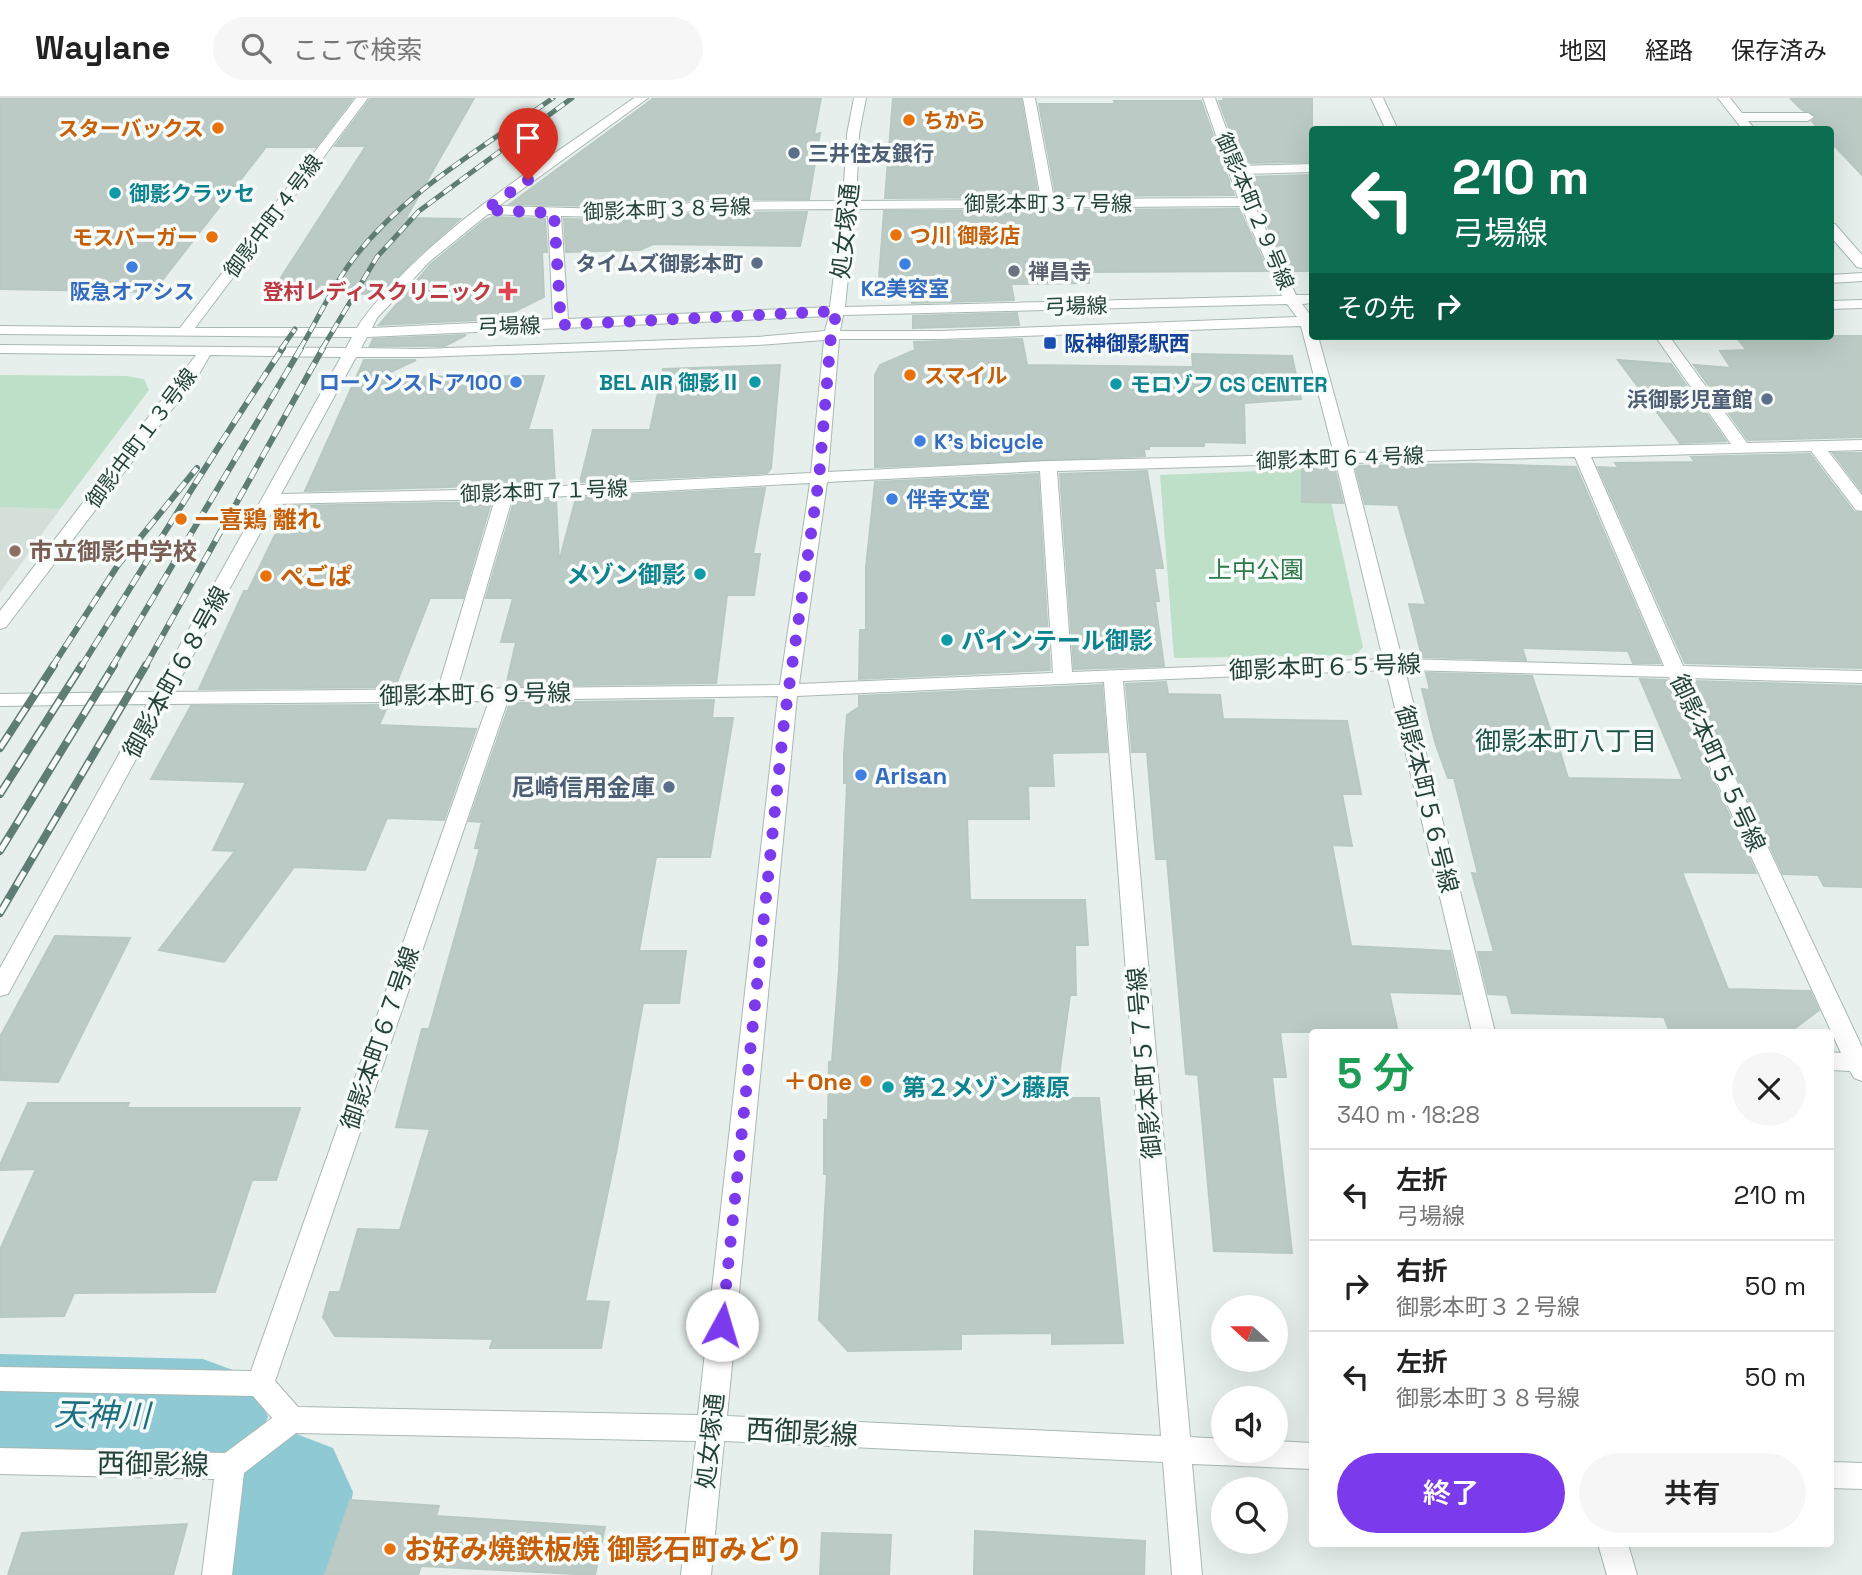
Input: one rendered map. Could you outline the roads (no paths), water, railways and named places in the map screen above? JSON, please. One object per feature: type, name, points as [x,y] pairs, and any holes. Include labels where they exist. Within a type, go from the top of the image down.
[{"type":"street","name":"御影中町４号線","points":[[184,333],[362,98]]},
{"type":"street","name":"御影本町６８号線","points":[[0,988],[162,699],[360,332],[380,306],[424,259],[485,210],[642,98]]},
{"type":"street","name":"処女塚通","points":[[696,1575],[788,691],[819,478],[831,335],[837,311],[849,204],[853,134],[860,98]]},
{"type":"street","points":[[1029,98],[1048,203]]},
{"type":"street","name":"御影本町２９号線","points":[[1209,98],[1246,202],[1292,299],[1309,320]]},
{"type":"street","points":[[1377,98],[1390,126]]},
{"type":"street","points":[[1724,98],[1746,126]]},
{"type":"street","points":[[1739,117],[1808,117]]},
{"type":"street","points":[[1235,170],[1309,168]]},
{"type":"street","name":"御影本町３７号線","points":[[849,204],[1246,202]]},
{"type":"street","name":"御影本町３８号線","points":[[485,210],[643,214],[697,206],[849,204]]},
{"type":"street","points":[[554,213],[561,325]]},
{"type":"street","points":[[1834,232],[1862,264]]},
{"type":"street","points":[[1834,279],[1862,277]]},
{"type":"street","name":"弓場線","points":[[0,330],[296,335],[837,311],[1309,299]]},
{"type":"street","points":[[1834,305],[1862,304]]},
{"type":"street","name":"弓場線","points":[[0,349],[349,354],[757,341],[831,335],[940,335],[1309,321]]},
{"type":"street","points":[[184,333],[205,352]]},
{"type":"street","name":"御影本町５６号線","points":[[1315,340],[1483,1029]]},
{"type":"street","points":[[1665,340],[1742,447]]},
{"type":"street","name":"御影中町１３号線","points":[[0,623],[194,371],[205,352]]},
{"type":"street","name":"御影本町６４号線","points":[[819,478],[1048,467],[1862,445]]},
{"type":"street","points":[[1815,446],[1862,506]]},
{"type":"street","name":"御影本町５５号線","points":[[1581,452],[1675,670],[1861,1066]]},
{"type":"street","points":[[1048,467],[1063,676]]},
{"type":"street","name":"御影本町７１号線","points":[[269,499],[505,494],[819,478]]},
{"type":"street","points":[[446,694],[505,494]]},
{"type":"street","name":"御影本町６５号線","points":[[788,691],[1063,676],[1393,664],[1862,677]]},
{"type":"street","name":"御影本町５７号線","points":[[1113,675],[1187,1575]]},
{"type":"street","name":"御影本町６９号線","points":[[0,700],[788,691]]},
{"type":"street","name":"御影本町６７号線","points":[[260,1384],[501,693]]},
{"type":"street","points":[[1834,1062],[1861,1066]]},
{"type":"street","points":[[0,1379],[260,1384],[291,1420]]},
{"type":"street","name":"西御影線","points":[[0,1461],[230,1466],[291,1420],[711,1428],[1309,1456]]},
{"type":"street","points":[[217,1575],[230,1466]]},
{"type":"street","points":[[1834,1475],[1862,1476]]},
{"type":"street","points":[[1614,1547],[1622,1575]]},
{"type":"waterway","name":"天神川","points":[[0,1412],[203,1417]]},
{"type":"waterway","name":"天神川","points":[[270,1575],[286,1492]]},
{"type":"railway","points":[[300,349],[344,272],[371,237],[394,214],[445,172],[553,98]]},
{"type":"railway","points":[[322,349],[377,257],[419,211],[572,98]]},
{"type":"railway","points":[[281,349],[295,329]]},
{"type":"railway","points":[[81,667],[283,348]]},
{"type":"railway","points":[[112,667],[301,348]]},
{"type":"railway","points":[[145,667],[323,348]]},
{"type":"railway","points":[[52,667],[118,565],[197,468]]},
{"type":"railway","points":[[0,748],[54,665]]},
{"type":"railway","points":[[0,794],[82,665]]},
{"type":"railway","points":[[0,851],[114,665]]},
{"type":"railway","points":[[0,913],[146,665]]},
{"type":"place","name":"ちから","points":[[909,120]]},
{"type":"place","name":"スターバックス","points":[[218,128]]},
{"type":"place","name":"三井住友銀行","points":[[794,153]]},
{"type":"place","name":"御影クラッセ","points":[[115,193]]},
{"type":"place","name":"つ川 御影店","points":[[896,235]]},
{"type":"place","name":"モスバーガー","points":[[212,237]]},
{"type":"place","name":"タイムズ御影本町","points":[[757,263]]},
{"type":"place","name":"K2美容室","points":[[905,264]]},
{"type":"place","name":"阪急オアシス","points":[[132,267]]},
{"type":"place","name":"禅昌寺","points":[[1014,271]]},
{"type":"place","name":"登村レディスクリニック","points":[[508,291]]},
{"type":"place","name":"阪神御影駅西","points":[[1050,343]]},
{"type":"place","name":"スマイル","points":[[910,375]]},
{"type":"place","name":"ローソンストア100","points":[[516,382]]},
{"type":"place","name":"BEL AIR 御影Ⅱ","points":[[755,382]]},
{"type":"place","name":"モロゾフ CS CENTER","points":[[1116,384]]},
{"type":"place","name":"浜御影児童館","points":[[1767,399]]},
{"type":"place","name":"K's bicycle","points":[[920,441]]},
{"type":"place","name":"伴幸文堂","points":[[892,499]]},
{"type":"place","name":"一喜鶏 離れ","points":[[181,519]]},
{"type":"place","name":"市立御影中学校","points":[[15,551]]},
{"type":"place","name":"メゾン御影","points":[[700,574]]},
{"type":"place","name":"ぺごぱ","points":[[266,576]]},
{"type":"place","name":"パインテール御影","points":[[947,640]]},
{"type":"place","name":"Arisan","points":[[861,775]]},
{"type":"place","name":"尼崎信用金庫","points":[[669,787]]},
{"type":"place","name":"＋One","points":[[866,1081]]},
{"type":"place","name":"第２メゾン藤原","points":[[888,1087]]},
{"type":"place","name":"お好み焼鉄板焼 御影石町みどり","points":[[390,1549]]},
{"type":"district","name":"御影本町八丁目","points":[[1566,741]]},
{"type":"park label","name":"上中公園","points":[[1256,569]]}]
